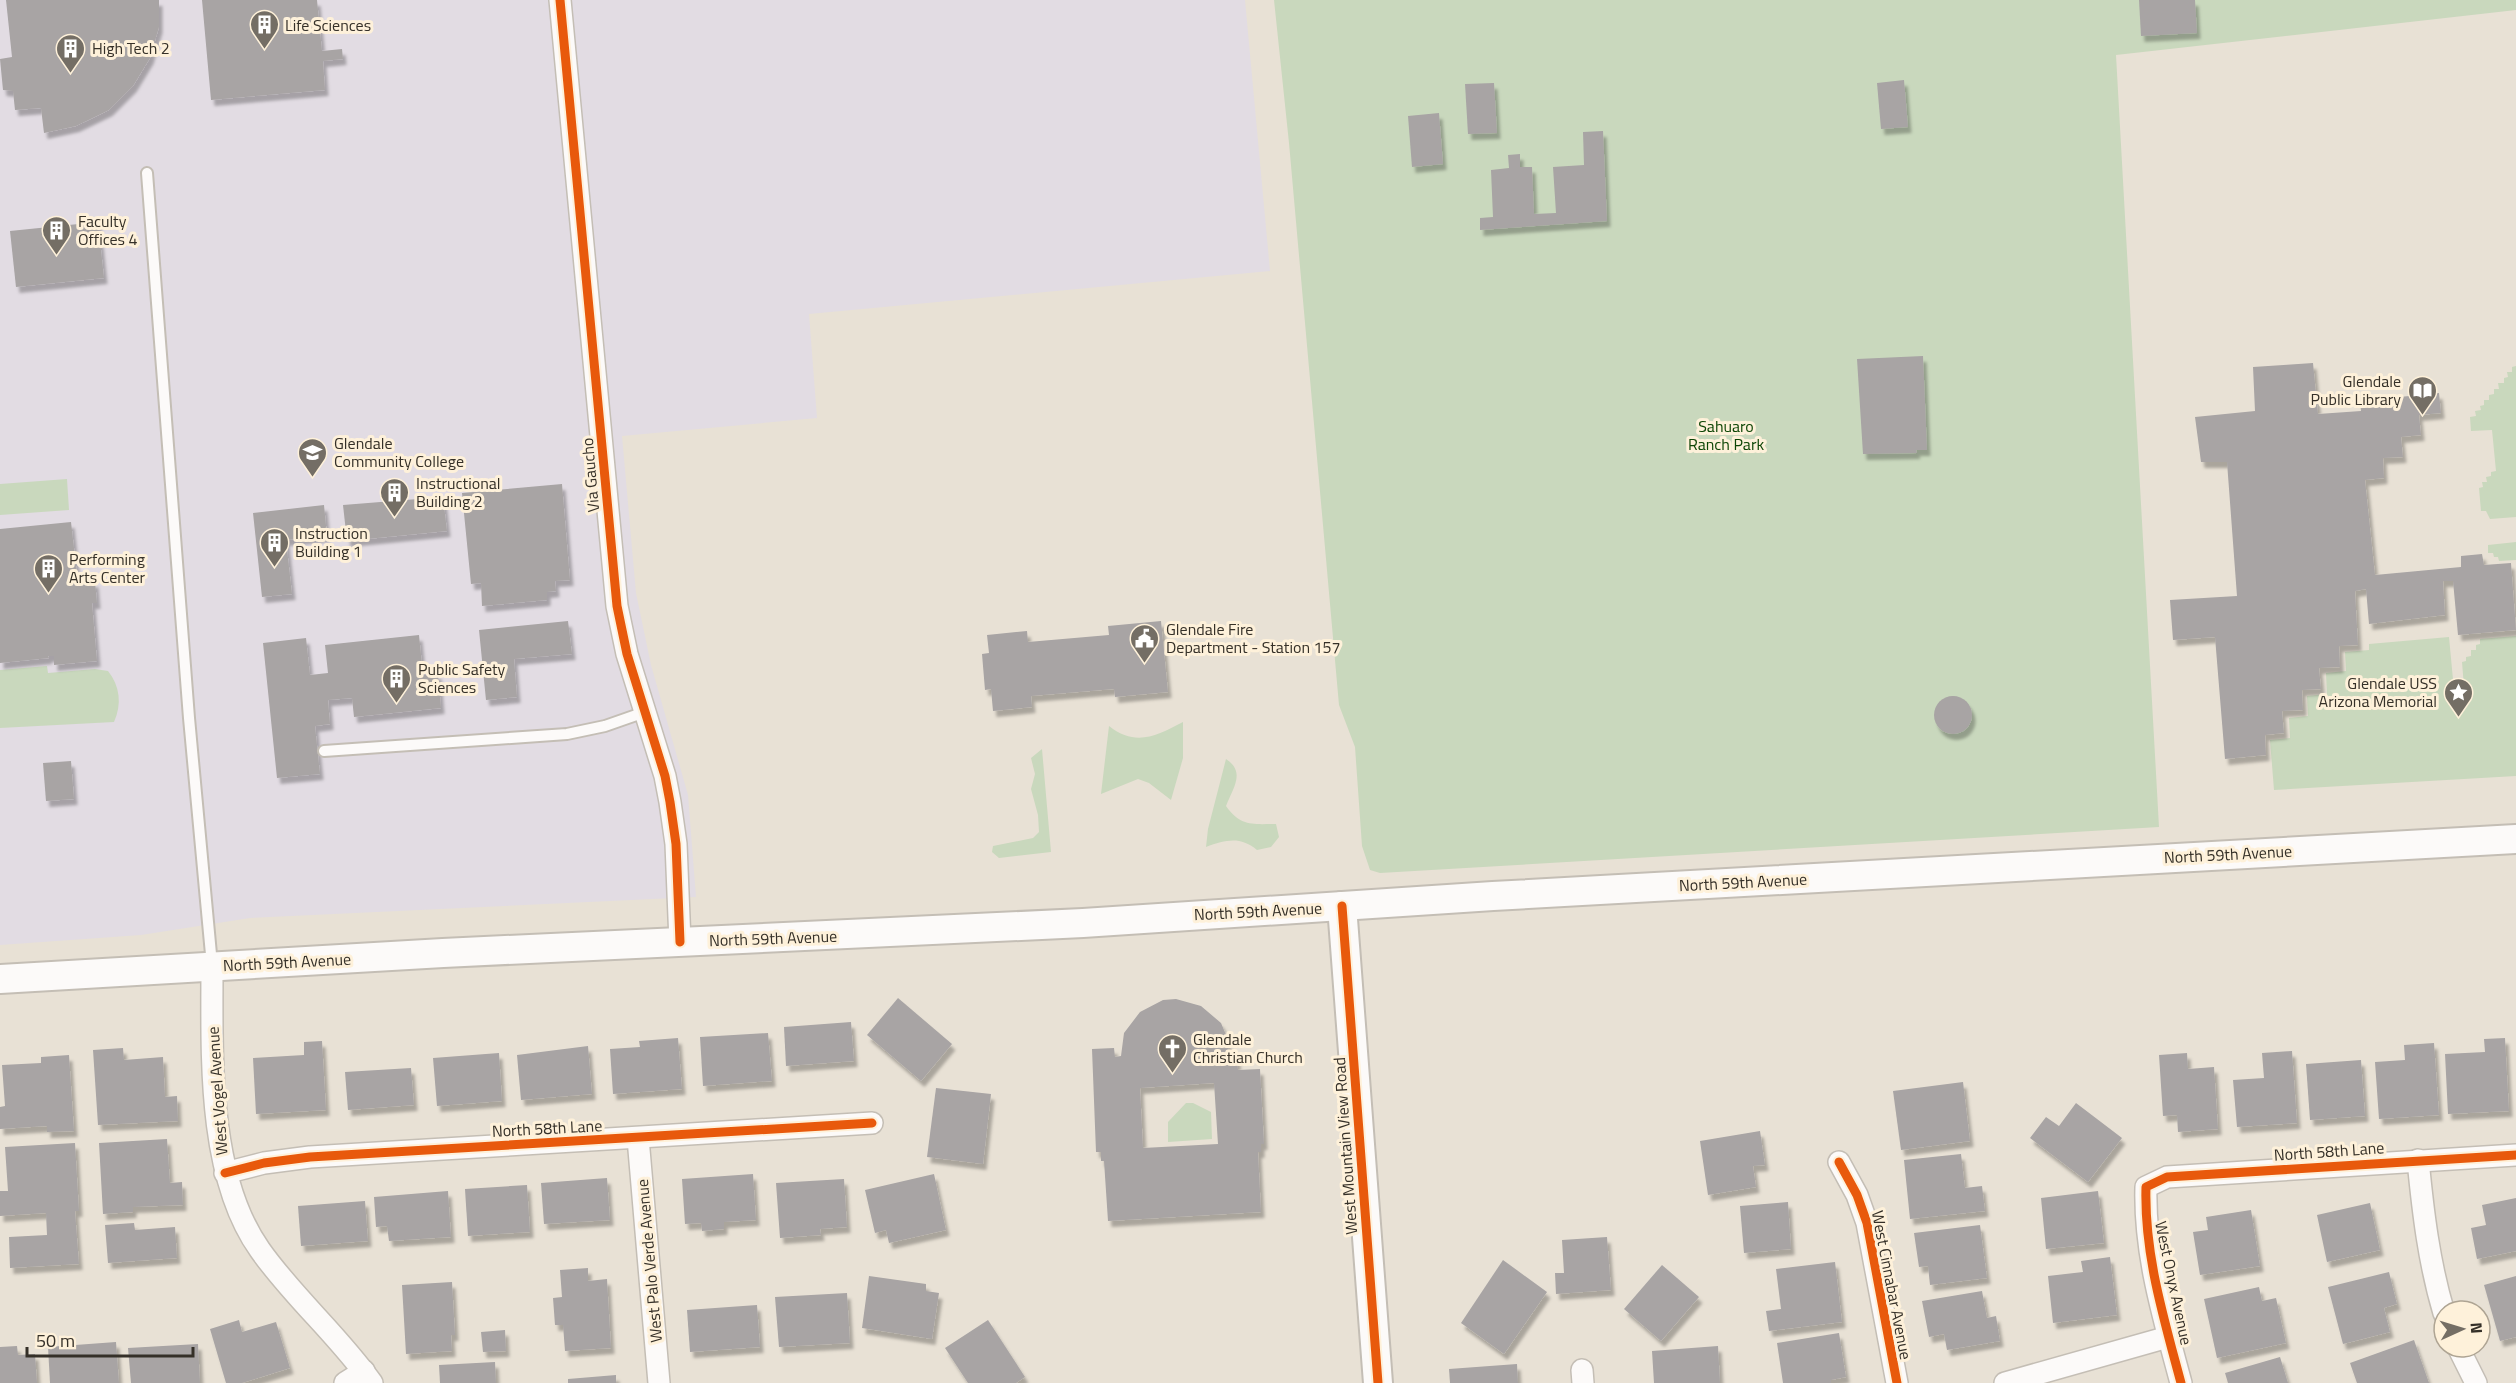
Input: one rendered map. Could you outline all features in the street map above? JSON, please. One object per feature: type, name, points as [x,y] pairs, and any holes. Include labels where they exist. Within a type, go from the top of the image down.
[{"type":"main road","name":"North 59th Avenue","points":[[0,979],[1043,925],[2516,839]]},
{"type":"main road","name":"West Mountain View Road","points":[[1342,906],[1378,1383]]},
{"type":"street","name":"Via Gaucho","points":[[560,0],[617,606],[627,654],[665,776],[670,802],[677,853],[680,942]]},
{"type":"street","name":"West Vogel Avenue","points":[[212,967],[216,1092],[225,1173],[242,1219],[260,1250],[368,1377]]},
{"type":"street","name":"North 58th Lane","points":[[225,1173],[264,1163],[310,1157],[872,1123]]},
{"type":"street","name":"West Palo Verde Avenue","points":[[638,1138],[659,1383]]},
{"type":"street","name":"North 58th Lane","points":[[2146,1187],[2167,1177],[2516,1155]]},
{"type":"street","points":[[2418,1160],[2423,1221],[2440,1299]]},
{"type":"street","name":"West Cinnabar Avenue","points":[[1839,1162],[1857,1195],[1867,1222],[1897,1383]]},
{"type":"street","name":"West Onyx Avenue","points":[[2146,1187],[2145,1216],[2153,1272],[2181,1383]]},
{"type":"street","points":[[2005,1383],[2168,1337]]},
{"type":"street","points":[[2464,1359],[2475,1383]]},
{"type":"street","points":[[345,1383],[368,1377]]},
{"type":"lane","points":[[147,173],[189,718],[212,967]]},
{"type":"lane","points":[[324,751],[567,734],[605,726],[645,712]]},
{"type":"shaded area","name":"Glendale Community College","points":[[0,0],[1245,0],[1270,271],[809,314],[817,418],[622,436],[636,593],[651,665],[688,795],[696,897],[250,918],[141,935],[0,945]]},
{"type":"green space","name":"Sahuaro Ranch Park","points":[[1274,0],[2516,0],[2516,10],[2116,55],[2159,827],[1380,873],[1370,870],[1362,846],[1355,747],[1339,705],[1289,143]]},
{"type":"green space","points":[[2516,366],[2516,517],[2490,519],[2486,511],[2481,511],[2479,488],[2483,487],[2482,482],[2487,482],[2486,477],[2491,476],[2491,472],[2496,471],[2492,430],[2471,431],[2470,417],[2476,416],[2475,411],[2481,410],[2480,406],[2484,405],[2484,400],[2489,400],[2489,395],[2494,394],[2494,389],[2499,389],[2498,383],[2504,383],[2504,378],[2508,377],[2507,372],[2512,372],[2512,367]]},
{"type":"green space","points":[[67,479],[69,510],[0,515],[0,484]]},
{"type":"green space","points":[[2516,542],[2516,560],[2499,561],[2493,553],[2488,553],[2488,545]]},
{"type":"green space","points":[[2516,636],[2516,776],[2274,790],[2270,740],[2290,738],[2289,718],[2308,716],[2307,696],[2327,694],[2326,673],[2346,671],[2345,652],[2369,650],[2369,644],[2449,637],[2455,701],[2465,699],[2462,662],[2466,661],[2466,657],[2471,656],[2471,650],[2476,650],[2480,639]]},
{"type":"green space","points":[[47,666],[48,673],[95,669],[108,671],[115,683],[119,702],[114,722],[0,728],[0,670]]},
{"type":"green space","points":[[1183,722],[1183,758],[1171,800],[1149,783],[1138,779],[1101,794],[1109,726],[1137,738],[1155,735]]},
{"type":"green space","points":[[1042,749],[1051,852],[999,858],[992,852],[993,846],[1033,838],[1039,832],[1038,815],[1031,789],[1035,774],[1031,758]]},
{"type":"green space","points":[[1226,759],[1232,764],[1237,775],[1226,806],[1242,821],[1254,824],[1276,824],[1279,837],[1271,847],[1257,850],[1245,843],[1233,841],[1206,847],[1208,829]]},
{"type":"green space","points":[[1186,1103],[1193,1103],[1211,1112],[1212,1139],[1168,1142],[1168,1122]]},
{"type":"building","name":"High Tech 2","points":[[6,0],[159,0],[159,27],[150,58],[133,86],[109,110],[76,126],[44,133],[41,108],[15,110],[13,91],[3,90],[0,59],[12,57]]},
{"type":"building","name":"Life Sciences","points":[[202,0],[317,0],[322,51],[342,49],[343,59],[323,61],[325,90],[211,100]]},
{"type":"building","points":[[2139,0],[2195,0],[2197,33],[2141,36]]},
{"type":"building","points":[[1904,80],[1908,127],[1881,129],[1877,83]]},
{"type":"building","points":[[1494,83],[1497,133],[1468,134],[1465,84]]},
{"type":"building","points":[[1439,113],[1443,164],[1412,167],[1408,116]]},
{"type":"building","points":[[1603,131],[1607,221],[1480,230],[1480,218],[1493,217],[1491,170],[1509,168],[1508,155],[1520,154],[1520,167],[1532,167],[1534,214],[1556,213],[1553,167],[1584,165],[1583,132]]},
{"type":"building","name":"Faculty Offices 4","points":[[98,222],[104,278],[16,287],[10,231]]},
{"type":"building","points":[[1923,356],[1927,450],[1916,450],[1917,453],[1863,454],[1857,359]]},
{"type":"building","points":[[2313,363],[2318,414],[2361,411],[2360,401],[2439,393],[2441,413],[2419,415],[2421,435],[2401,437],[2403,457],[2383,458],[2384,478],[2365,480],[2375,575],[2461,567],[2461,556],[2482,554],[2484,565],[2511,563],[2516,630],[2458,635],[2453,581],[2443,581],[2445,615],[2369,624],[2366,589],[2355,591],[2358,645],[2339,646],[2340,667],[2319,668],[2321,689],[2302,690],[2303,710],[2282,711],[2284,733],[2265,735],[2266,755],[2225,759],[2215,637],[2173,640],[2170,600],[2237,596],[2227,462],[2201,462],[2195,417],[2255,411],[2253,367]]},
{"type":"building","points":[[562,484],[570,580],[555,581],[556,591],[547,592],[547,600],[482,606],[481,583],[471,584],[462,493]]},
{"type":"building","name":"Instructional Building 2","points":[[443,497],[447,531],[347,541],[343,505]]},
{"type":"building","name":"Instruction Building 1","points":[[324,505],[327,536],[286,540],[292,594],[262,597],[253,513]]},
{"type":"building","name":"Performing Arts Center","points":[[71,522],[78,583],[95,581],[97,603],[92,603],[97,661],[54,665],[54,656],[48,656],[49,658],[0,663],[0,529]]},
{"type":"building","points":[[568,621],[572,654],[514,659],[517,697],[486,700],[479,630]]},
{"type":"building","name":"Glendale Fire Department - Station 157","points":[[1161,621],[1168,692],[1115,697],[1114,689],[1031,696],[1032,707],[993,711],[991,689],[985,690],[982,654],[989,653],[987,635],[1027,631],[1028,642],[1109,635],[1108,626]]},
{"type":"building","name":"Public Safety Sciences","points":[[419,635],[423,675],[438,673],[441,708],[354,717],[352,698],[328,700],[330,724],[315,726],[320,774],[277,778],[263,643],[306,638],[310,675],[328,673],[325,645]]},
{"type":"building","points":[[1953,696],[1966,702],[1972,715],[1966,728],[1953,734],[1940,728],[1934,715],[1940,702]]},
{"type":"building","points":[[71,761],[74,799],[46,801],[43,763]]},
{"type":"building","points":[[898,998],[952,1044],[921,1081],[867,1035]]},
{"type":"building","points":[[1176,999],[1201,1006],[1221,1023],[1229,1050],[1236,1050],[1238,1070],[1260,1069],[1264,1144],[1261,1144],[1261,1152],[1258,1152],[1261,1212],[1108,1221],[1104,1161],[1101,1161],[1101,1152],[1096,1152],[1092,1049],[1114,1048],[1115,1057],[1121,1056],[1124,1033],[1140,1012],[1163,1000]],"holes":[[[1214,1083],[1218,1144],[1143,1148],[1140,1088]]]},
{"type":"building","points":[[851,1022],[854,1061],[786,1066],[784,1027]]},
{"type":"building","points":[[768,1033],[772,1081],[703,1086],[700,1037]]},
{"type":"building","points":[[678,1038],[682,1089],[613,1094],[610,1049],[640,1047],[639,1041]]},
{"type":"building","points":[[2505,1038],[2509,1111],[2448,1114],[2445,1054],[2485,1052],[2484,1039]]},
{"type":"building","points":[[322,1041],[326,1110],[256,1114],[253,1058],[304,1055],[304,1042]]},
{"type":"building","points":[[2434,1043],[2439,1115],[2379,1119],[2375,1062],[2405,1060],[2404,1045]]},
{"type":"building","points":[[588,1046],[592,1094],[521,1100],[517,1055]]},
{"type":"building","points":[[123,1048],[124,1060],[163,1057],[165,1097],[177,1096],[178,1121],[98,1125],[93,1050]]},
{"type":"building","points":[[2292,1051],[2297,1123],[2237,1127],[2233,1080],[2264,1078],[2262,1053]]},
{"type":"building","points":[[499,1053],[502,1101],[437,1106],[433,1058]]},
{"type":"building","points":[[2187,1053],[2188,1069],[2214,1067],[2218,1129],[2178,1132],[2177,1115],[2163,1116],[2159,1055]]},
{"type":"building","points":[[69,1055],[74,1131],[47,1132],[47,1126],[0,1129],[0,1107],[5,1106],[2,1065],[41,1063],[41,1057]]},
{"type":"building","points":[[2361,1060],[2365,1116],[2310,1120],[2306,1064]]},
{"type":"building","points":[[411,1068],[414,1105],[348,1110],[345,1072]]},
{"type":"building","points":[[1963,1082],[1970,1141],[1901,1150],[1893,1091]]},
{"type":"building","points":[[936,1088],[991,1094],[983,1164],[927,1157]]},
{"type":"building","points":[[2076,1103],[2122,1138],[2088,1182],[2030,1138],[2046,1117],[2059,1126]]},
{"type":"building","points":[[1760,1131],[1765,1165],[1753,1166],[1756,1187],[1708,1195],[1700,1141]]},
{"type":"building","points":[[167,1139],[170,1183],[182,1182],[183,1205],[133,1207],[133,1212],[103,1214],[99,1143]]},
{"type":"building","points":[[75,1143],[79,1211],[75,1211],[79,1264],[10,1268],[9,1237],[47,1235],[46,1213],[0,1216],[0,1191],[8,1191],[5,1147]]},
{"type":"building","points":[[1961,1154],[1965,1188],[1982,1186],[1985,1211],[1910,1219],[1904,1160]]},
{"type":"building","points":[[753,1174],[756,1220],[724,1222],[724,1229],[702,1231],[701,1223],[685,1224],[682,1179]]},
{"type":"building","points":[[934,1174],[946,1230],[889,1243],[886,1230],[875,1233],[865,1190]]},
{"type":"building","points":[[607,1178],[610,1220],[544,1224],[541,1183]]},
{"type":"building","points":[[844,1179],[847,1227],[820,1229],[821,1235],[780,1238],[776,1183]]},
{"type":"building","points":[[527,1185],[530,1232],[468,1236],[465,1189]]},
{"type":"building","points":[[448,1191],[451,1237],[389,1241],[387,1226],[376,1227],[374,1197]]},
{"type":"building","points":[[2098,1191],[2104,1243],[2046,1249],[2041,1198]]},
{"type":"building","points":[[2516,1198],[2516,1251],[2477,1259],[2471,1228],[2486,1225],[2482,1205]]},
{"type":"building","points":[[365,1201],[368,1241],[301,1246],[298,1206]]},
{"type":"building","points":[[1788,1202],[1791,1249],[1744,1253],[1740,1206]]},
{"type":"building","points":[[2370,1203],[2380,1250],[2327,1262],[2317,1215]]},
{"type":"building","points":[[2251,1210],[2260,1266],[2200,1275],[2193,1232],[2208,1230],[2206,1217]]},
{"type":"building","points":[[134,1223],[135,1230],[175,1227],[177,1258],[108,1263],[105,1225]]},
{"type":"building","points":[[1980,1225],[1987,1278],[1930,1285],[1928,1266],[1919,1267],[1914,1233]]},
{"type":"building","points":[[1607,1237],[1611,1290],[1556,1294],[1555,1273],[1564,1273],[1562,1240]]},
{"type":"building","points":[[2110,1257],[2117,1315],[2053,1323],[2048,1276],[2083,1272],[2081,1261]]},
{"type":"building","points":[[1503,1260],[1547,1292],[1504,1354],[1461,1323]]},
{"type":"building","points":[[1835,1262],[1842,1322],[1769,1331],[1766,1311],[1781,1309],[1776,1269]]},
{"type":"building","points":[[1662,1265],[1699,1297],[1661,1341],[1624,1309]]},
{"type":"building","points":[[588,1268],[588,1281],[607,1279],[611,1348],[565,1351],[563,1325],[555,1325],[553,1298],[562,1297],[560,1270]]},
{"type":"building","points":[[2389,1272],[2397,1304],[2384,1308],[2390,1332],[2343,1344],[2328,1287]]},
{"type":"building","points":[[869,1276],[926,1284],[926,1291],[939,1293],[932,1339],[862,1328]]},
{"type":"building","points":[[2516,1276],[2516,1337],[2500,1341],[2492,1313],[2492,1299],[2488,1299],[2484,1285]]},
{"type":"building","points":[[452,1282],[455,1335],[451,1335],[452,1351],[406,1354],[402,1285]]},
{"type":"building","points":[[2259,1287],[2262,1301],[2276,1298],[2286,1343],[2217,1358],[2204,1299]]},
{"type":"building","points":[[1982,1291],[1987,1318],[1996,1316],[2000,1341],[1947,1350],[1944,1334],[1929,1337],[1922,1301]]},
{"type":"building","points":[[847,1293],[850,1343],[779,1347],[775,1297]]},
{"type":"building","points":[[757,1305],[760,1347],[690,1352],[687,1310]]},
{"type":"building","points":[[239,1320],[242,1332],[276,1322],[290,1368],[242,1383],[226,1383],[210,1329]]},
{"type":"building","points":[[988,1320],[1025,1377],[1016,1383],[968,1383],[945,1348]]},
{"type":"building","points":[[505,1330],[506,1351],[483,1352],[481,1332]]},
{"type":"building","points":[[1839,1333],[1846,1377],[1831,1380],[1831,1383],[1783,1383],[1777,1343]]},
{"type":"building","points":[[2414,1340],[2429,1383],[2357,1383],[2350,1363]]},
{"type":"building","points":[[116,1342],[119,1383],[50,1383],[48,1347]]},
{"type":"building","points":[[198,1344],[200,1383],[131,1383],[128,1348]]},
{"type":"building","points":[[17,1346],[18,1355],[35,1354],[37,1383],[0,1383],[0,1347]]},
{"type":"building","points":[[1718,1346],[1720,1383],[1654,1383],[1652,1351]]},
{"type":"building","points":[[2280,1357],[2288,1383],[2228,1383],[2225,1373]]},
{"type":"building","points":[[495,1362],[496,1383],[440,1383],[439,1365]]},
{"type":"building","points":[[1517,1364],[1518,1383],[1450,1383],[1449,1369]]},
{"type":"building","points":[[616,1375],[616,1383],[568,1383],[568,1379]]},
{"type":"cycle path","points":[[560,0],[617,606],[627,654],[665,776],[670,802],[676,844],[680,942]]},
{"type":"cycle path","points":[[1342,906],[1378,1383]]},
{"type":"cycle path","points":[[225,1173],[264,1163],[310,1157],[872,1123]]},
{"type":"cycle path","points":[[2181,1383],[2156,1286],[2148,1237],[2146,1187],[2167,1177],[2516,1155]]},
{"type":"cycle path","points":[[1839,1162],[1857,1195],[1867,1223],[1897,1383]]},
{"type":"place","name":"Life Sciences","points":[[264,50]]},
{"type":"place","name":"High Tech 2","points":[[71,74]]},
{"type":"place","name":"Faculty Offices 4","points":[[57,256]]},
{"type":"place","name":"Glendale Public Library","points":[[2422,416]]},
{"type":"place","name":"Glendale Community College","points":[[313,478]]},
{"type":"place","name":"Instructional Building 2","points":[[395,518]]},
{"type":"place","name":"Instruction Building 1","points":[[274,568]]},
{"type":"place","name":"Performing Arts Center","points":[[48,594]]},
{"type":"place","name":"Glendale Fire Department - Station 157","points":[[1145,664]]},
{"type":"place","name":"Public Safety Sciences","points":[[397,704]]},
{"type":"place","name":"Glendale USS Arizona Memorial","points":[[2458,718]]},
{"type":"place","name":"Glendale Christian Church","points":[[1172,1074]]}]
